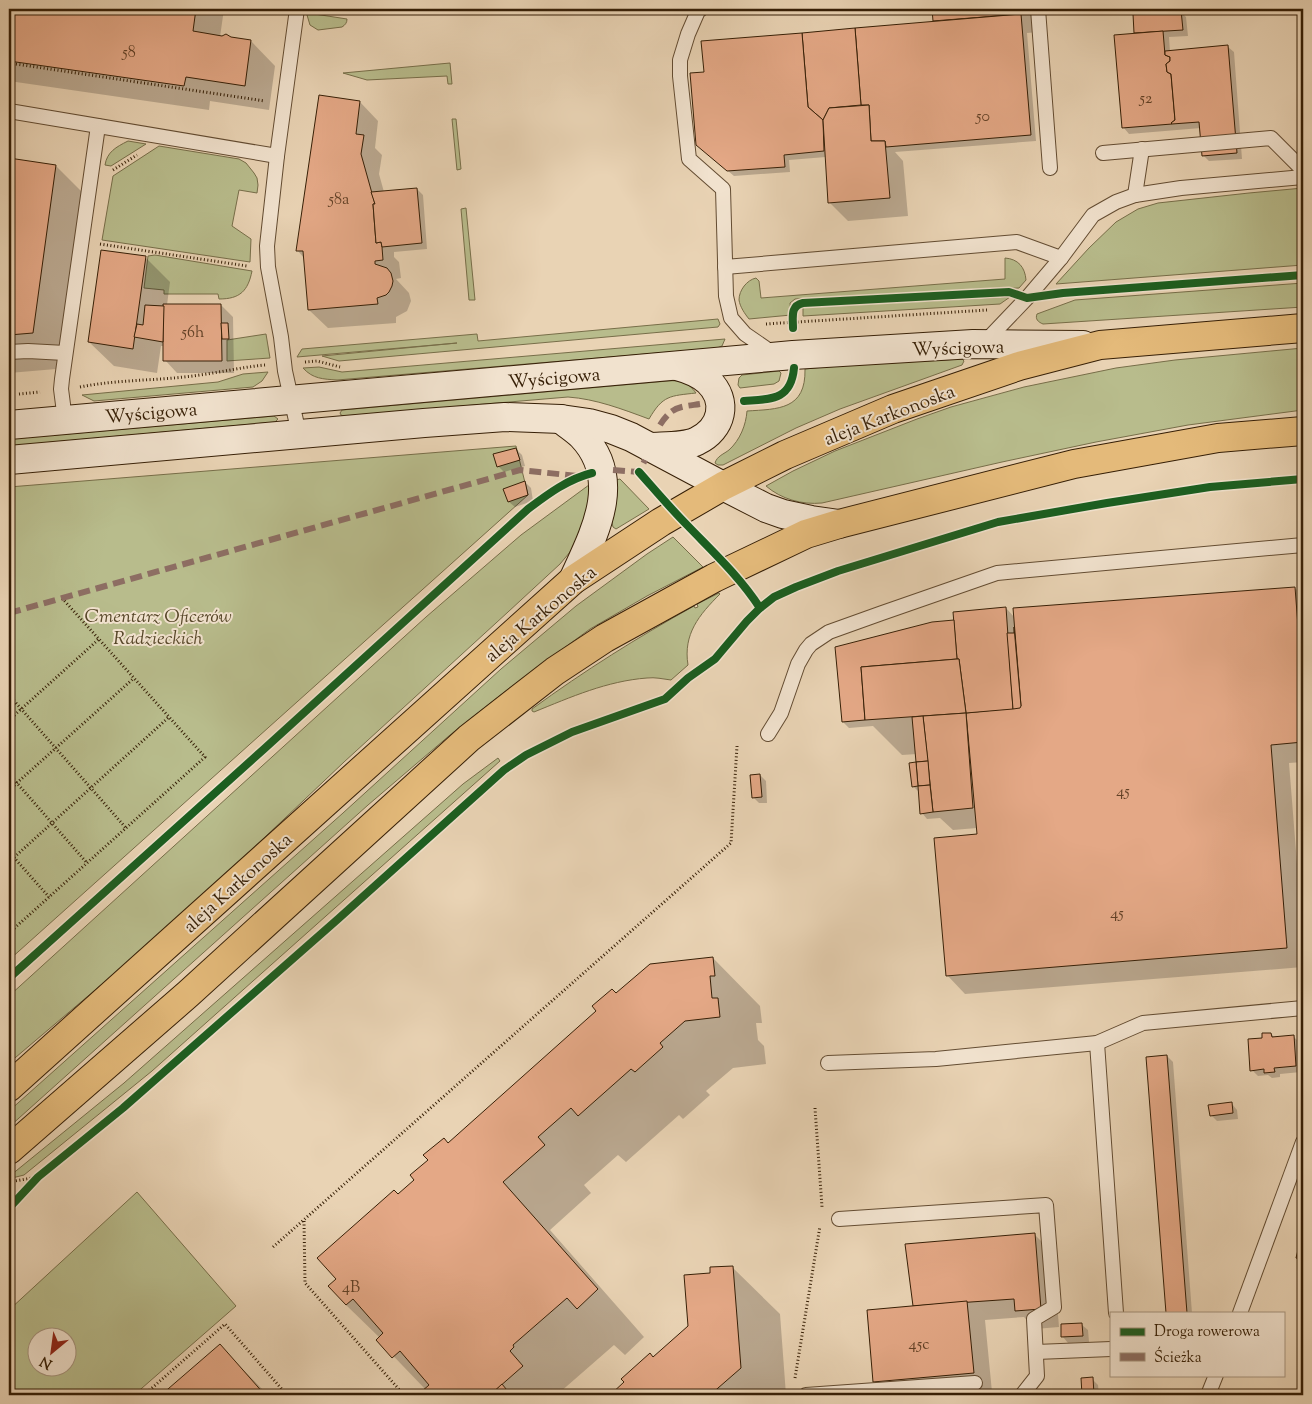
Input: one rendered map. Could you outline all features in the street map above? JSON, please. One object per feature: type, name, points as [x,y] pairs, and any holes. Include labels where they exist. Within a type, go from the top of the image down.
[{"type":"main road","name":"aleja Karkonoska","points":[[9,1087],[573,580],[661,522],[723,486],[785,455],[893,409],[1019,366],[1100,345],[1303,328]]},
{"type":"main road","name":"Wyścigowa","points":[[9,425],[778,357],[983,344],[1100,345]]},
{"type":"main road","points":[[650,447],[696,442],[715,426],[720,416],[721,403],[717,391],[709,382],[693,371],[676,366]]},
{"type":"main road","name":"Wyścigowa","points":[[9,460],[424,423],[505,417],[561,419],[590,423],[639,440],[766,508],[782,514],[840,524]]},
{"type":"main road","points":[[561,419],[582,436],[594,452],[602,471],[603,491],[600,515],[593,536],[573,580]]},
{"type":"main road","points":[[9,1150],[188,994],[469,738],[555,671],[605,638],[714,578],[806,534],[1074,464],[1218,438],[1303,431]]},
{"type":"lane","points":[[297,9],[266,246],[285,371],[299,434]]},
{"type":"lane","points":[[701,9],[698,11],[688,34],[680,60],[689,159],[723,189],[726,296],[731,318],[744,334],[778,357]]},
{"type":"lane","points":[[1038,9],[1050,168]]},
{"type":"lane","points":[[9,111],[277,156]]},
{"type":"lane","points":[[65,420],[61,389],[65,353],[98,126]]},
{"type":"lane","points":[[1103,153],[1272,138],[1303,170]]},
{"type":"lane","points":[[1135,195],[1142,149]]},
{"type":"lane","points":[[983,344],[1027,298],[1061,258],[1093,215],[1116,202],[1135,195],[1181,188],[1303,177]]},
{"type":"lane","points":[[725,268],[1017,242],[1061,258]]},
{"type":"lane","points":[[9,352],[28,350],[65,353]]},
{"type":"lane","points":[[768,734],[781,713],[798,664],[811,644],[829,632],[874,616],[997,573],[1303,545]]},
{"type":"lane","points":[[828,1063],[936,1059],[1097,1043],[1143,1022],[1303,1008]]},
{"type":"lane","points":[[1097,1043],[1116,1312]]},
{"type":"lane","points":[[1240,1312],[1303,1142]]},
{"type":"lane","points":[[839,1219],[1046,1204],[1054,1307],[1034,1319],[1037,1376],[1022,1395]]},
{"type":"lane","points":[[1036,1352],[1110,1349]]},
{"type":"lane","points":[[1208,1395],[1216,1376]]},
{"type":"lane","points":[[806,1395],[975,1383]]},
{"type":"path","points":[[9,63],[284,104]]},
{"type":"path","points":[[108,173],[138,154]]},
{"type":"path","points":[[98,243],[251,266]]},
{"type":"path","points":[[759,324],[793,318],[991,310]]},
{"type":"path","points":[[79,387],[98,383],[200,376],[245,367],[271,365]]},
{"type":"path","points":[[18,394],[46,391]]},
{"type":"path","points":[[9,933],[205,757],[61,598]]},
{"type":"path","points":[[9,720],[99,639]]},
{"type":"path","points":[[9,790],[134,678]]},
{"type":"path","points":[[9,695],[126,828]]},
{"type":"path","points":[[9,862],[169,717]]},
{"type":"path","points":[[273,1247],[731,843],[737,746]]},
{"type":"path","points":[[9,774],[87,863]]},
{"type":"path","points":[[9,852],[49,897]]},
{"type":"path","points":[[815,1108],[822,1213]]},
{"type":"path","points":[[9,1182],[38,1177]]},
{"type":"path","points":[[26,1190],[38,1177]]},
{"type":"path","points":[[304,1220],[305,1282],[404,1395]]},
{"type":"path","points":[[793,1386],[821,1222]]},
{"type":"path","points":[[144,1395],[225,1324],[287,1395]]},
{"type":"green space","points":[[308,13],[347,20],[346,24],[342,27],[318,30],[310,25]]},
{"type":"green space","points":[[450,63],[452,84],[448,84],[447,76],[367,80],[343,73]]},
{"type":"green space","points":[[452,119],[456,119],[461,169],[457,170]]},
{"type":"green space","points":[[128,141],[146,144],[111,166],[105,165],[113,150]]},
{"type":"green space","points":[[159,146],[239,159],[246,163],[254,173],[257,178],[257,193],[239,190],[232,226],[251,239],[250,262],[102,240],[113,176]]},
{"type":"green space","points":[[1303,188],[1303,265],[1056,284],[1116,222],[1138,209],[1158,203]]},
{"type":"green space","points":[[466,208],[475,300],[469,300],[461,209]]},
{"type":"green space","points":[[155,255],[252,271],[245,289],[238,295],[226,299],[219,299],[218,294],[164,294],[164,290],[144,288],[148,256]]},
{"type":"green space","points":[[1005,258],[1020,264],[1024,271],[1026,280],[1019,288],[795,299],[790,303],[791,315],[749,319],[739,300],[744,286],[756,278],[759,281],[761,298],[1005,279]]},
{"type":"green space","points":[[1303,283],[1303,307],[1043,324],[1036,317],[1037,314],[1075,300]]},
{"type":"green space","points":[[1010,297],[1000,304],[803,316],[803,307]]},
{"type":"green space","points":[[718,319],[720,324],[718,327],[339,361],[322,356],[457,343],[297,357],[302,349],[477,334],[478,341]]},
{"type":"green space","points":[[266,334],[270,358],[227,361],[227,340]]},
{"type":"green space","points":[[725,339],[722,346],[717,348],[337,380],[314,376],[303,368],[319,367],[342,372]]},
{"type":"green space","points":[[1303,348],[1303,410],[1188,425],[1096,442],[822,503],[807,503],[785,498],[766,486],[835,451],[917,419],[951,407],[1024,387],[1116,368],[1175,360]]},
{"type":"green space","points":[[962,359],[964,361],[962,365],[840,409],[796,428],[723,465],[715,463],[719,457],[733,446],[739,437],[744,427],[747,411],[779,408],[795,400],[801,393],[805,369]]},
{"type":"green space","points":[[779,371],[781,373],[779,381],[774,384],[740,388],[738,385],[739,378],[742,375]]},
{"type":"green space","points":[[268,372],[262,381],[253,387],[94,401],[82,395],[218,382],[243,374]]},
{"type":"green space","points":[[668,381],[684,382],[696,393],[668,398],[659,405],[649,419],[599,402],[568,397],[344,416],[340,413],[342,410]]},
{"type":"green space","points":[[274,416],[278,419],[275,422],[9,446],[9,439]]},
{"type":"green space","name":"Cmentarz Oficerów Radzieckich","points":[[516,446],[528,495],[9,960],[9,487]]},
{"type":"green space","points":[[620,479],[649,509],[616,529],[612,523],[616,501],[616,480]]},
{"type":"green space","points":[[593,482],[586,527],[560,564],[134,957],[9,1063],[9,996],[426,617],[521,535]]},
{"type":"green space","points":[[673,537],[703,567],[647,596],[590,629],[450,735],[368,805],[9,1127],[9,1111],[343,813],[501,669],[576,606]]},
{"type":"green space","points":[[719,593],[699,618],[690,634],[687,654],[688,665],[671,680],[650,678],[618,682],[589,690],[534,712],[532,711],[532,709],[571,681],[611,655],[694,606],[695,608],[698,607],[697,604]]},
{"type":"green space","points":[[498,758],[500,761],[152,1071],[24,1175],[12,1178],[11,1175],[124,1083],[463,784]]},
{"type":"green space","points":[[137,1192],[236,1306],[134,1395],[9,1395],[9,1310]]},
{"type":"building","points":[[9,9],[96,9],[115,11],[115,9],[196,9],[193,31],[222,36],[226,34],[231,37],[251,40],[245,86],[186,77],[184,86],[9,61]]},
{"type":"building","points":[[932,9],[1020,9],[1021,14],[933,21]]},
{"type":"building","points":[[1181,10],[1183,30],[1134,33],[1133,14]]},
{"type":"building","points":[[1021,14],[1031,135],[886,147],[885,141],[871,141],[869,105],[861,105],[855,28]]},
{"type":"building","points":[[855,28],[861,105],[829,108],[823,120],[808,107],[802,33]]},
{"type":"building","points":[[1163,31],[1165,55],[1170,57],[1170,61],[1166,64],[1167,72],[1171,74],[1175,120],[1172,124],[1122,128],[1114,35]]},
{"type":"building","points":[[802,33],[808,107],[823,120],[824,151],[784,155],[785,167],[727,171],[696,145],[690,73],[704,72],[701,41]]},
{"type":"building","points":[[1228,45],[1237,153],[1202,156],[1199,122],[1171,123],[1175,120],[1171,74],[1167,72],[1166,64],[1170,61],[1170,57],[1165,55],[1165,51]]},
{"type":"building","points":[[319,95],[360,101],[356,134],[364,135],[361,154],[375,204],[373,204],[376,243],[381,242],[382,247],[383,260],[375,261],[375,264],[387,268],[391,273],[393,281],[389,292],[377,298],[378,304],[308,310],[303,251],[296,251]]},
{"type":"building","points":[[869,105],[871,141],[885,141],[890,198],[828,203],[823,120],[829,108]]},
{"type":"building","points":[[9,158],[56,165],[33,333],[9,335]]},
{"type":"building","points":[[417,188],[422,243],[382,247],[381,242],[376,243],[373,204],[375,204],[371,192]]},
{"type":"building","points":[[101,250],[146,256],[133,349],[88,342]]},
{"type":"building","points":[[163,304],[221,304],[222,361],[163,361]]},
{"type":"building","points":[[145,305],[164,306],[163,342],[134,337],[137,324],[143,325]]},
{"type":"building","points":[[221,323],[228,323],[229,339],[222,339]]},
{"type":"building","points":[[516,448],[520,460],[497,467],[493,454]]},
{"type":"building","points":[[525,481],[528,495],[508,502],[503,489]]},
{"type":"building","points":[[1295,587],[1303,692],[1303,742],[1271,745],[1287,948],[946,976],[934,838],[977,834],[966,713],[1021,706],[1013,608]]},
{"type":"building","points":[[1006,607],[1013,709],[966,713],[959,659],[957,659],[953,612]]},
{"type":"building","points":[[954,620],[957,659],[861,667],[865,720],[842,722],[835,647],[932,622]]},
{"type":"building","points":[[1014,627],[1021,706],[1020,708],[1013,709],[1007,633],[1014,633]]},
{"type":"building","points":[[959,659],[966,713],[865,720],[861,667]]},
{"type":"building","points":[[966,713],[973,808],[933,812],[923,716]]},
{"type":"building","points":[[923,716],[928,761],[916,762],[912,717]]},
{"type":"building","points":[[928,761],[930,785],[918,786],[916,762]]},
{"type":"building","points":[[916,762],[918,786],[912,787],[909,763]]},
{"type":"building","points":[[760,774],[762,797],[752,798],[750,775]]},
{"type":"building","points":[[930,785],[933,812],[920,814],[918,786]]},
{"type":"building","points":[[713,957],[715,976],[710,976],[712,998],[718,998],[720,1017],[685,1021],[660,1043],[663,1047],[635,1072],[631,1069],[578,1116],[571,1108],[538,1137],[545,1145],[503,1182],[598,1289],[577,1309],[567,1298],[513,1345],[514,1347],[510,1351],[523,1366],[490,1395],[425,1395],[421,1392],[429,1385],[400,1351],[392,1358],[376,1340],[383,1333],[353,1299],[346,1305],[328,1286],[336,1279],[317,1258],[394,1190],[398,1194],[414,1180],[410,1175],[428,1160],[423,1155],[444,1138],[448,1143],[596,1011],[592,1006],[612,989],[616,993],[650,964]]},
{"type":"building","points":[[1262,1033],[1271,1033],[1272,1037],[1294,1035],[1296,1066],[1274,1068],[1275,1072],[1264,1073],[1264,1069],[1250,1071],[1248,1039],[1262,1038]]},
{"type":"building","points":[[1167,1055],[1187,1312],[1166,1312],[1146,1057]]},
{"type":"building","points":[[1232,1102],[1233,1113],[1210,1116],[1208,1105]]},
{"type":"building","points":[[1303,1230],[1303,1260],[1296,1258]]},
{"type":"building","points":[[1035,1233],[1041,1309],[1015,1311],[1014,1299],[913,1306],[905,1244]]},
{"type":"building","points":[[733,1266],[741,1368],[710,1395],[610,1395],[624,1382],[621,1379],[650,1353],[653,1357],[688,1326],[684,1275],[710,1273],[710,1267]]},
{"type":"building","points":[[967,1301],[974,1373],[873,1382],[867,1310]]},
{"type":"building","points":[[1082,1323],[1083,1336],[1061,1337],[1061,1324]]},
{"type":"building","points":[[220,1344],[265,1395],[161,1395]]},
{"type":"building","points":[[1093,1377],[1094,1395],[1082,1395],[1081,1378]]},
{"type":"building","points":[[502,1384],[511,1395],[490,1395]]},
{"type":"marked path","points":[[660,425],[668,414],[677,408],[700,404]]},
{"type":"marked path","points":[[613,470],[639,472],[645,460]]},
{"type":"marked path","points":[[9,613],[520,470],[577,476]]},
{"type":"cycle path","points":[[793,328],[794,309],[803,303],[1009,292],[1027,298],[1063,293],[1303,275]]},
{"type":"cycle path","points":[[744,401],[762,400],[778,396],[789,387],[794,368]]},
{"type":"cycle path","points":[[639,472],[675,513],[735,575],[760,608]]},
{"type":"cycle path","points":[[9,978],[528,509],[566,483],[592,473]]},
{"type":"cycle path","points":[[9,1208],[38,1177],[123,1108],[504,770],[526,755],[572,732],[665,699],[688,678],[715,659],[747,621],[774,597],[838,571],[998,522],[1210,487],[1303,479]]}]
